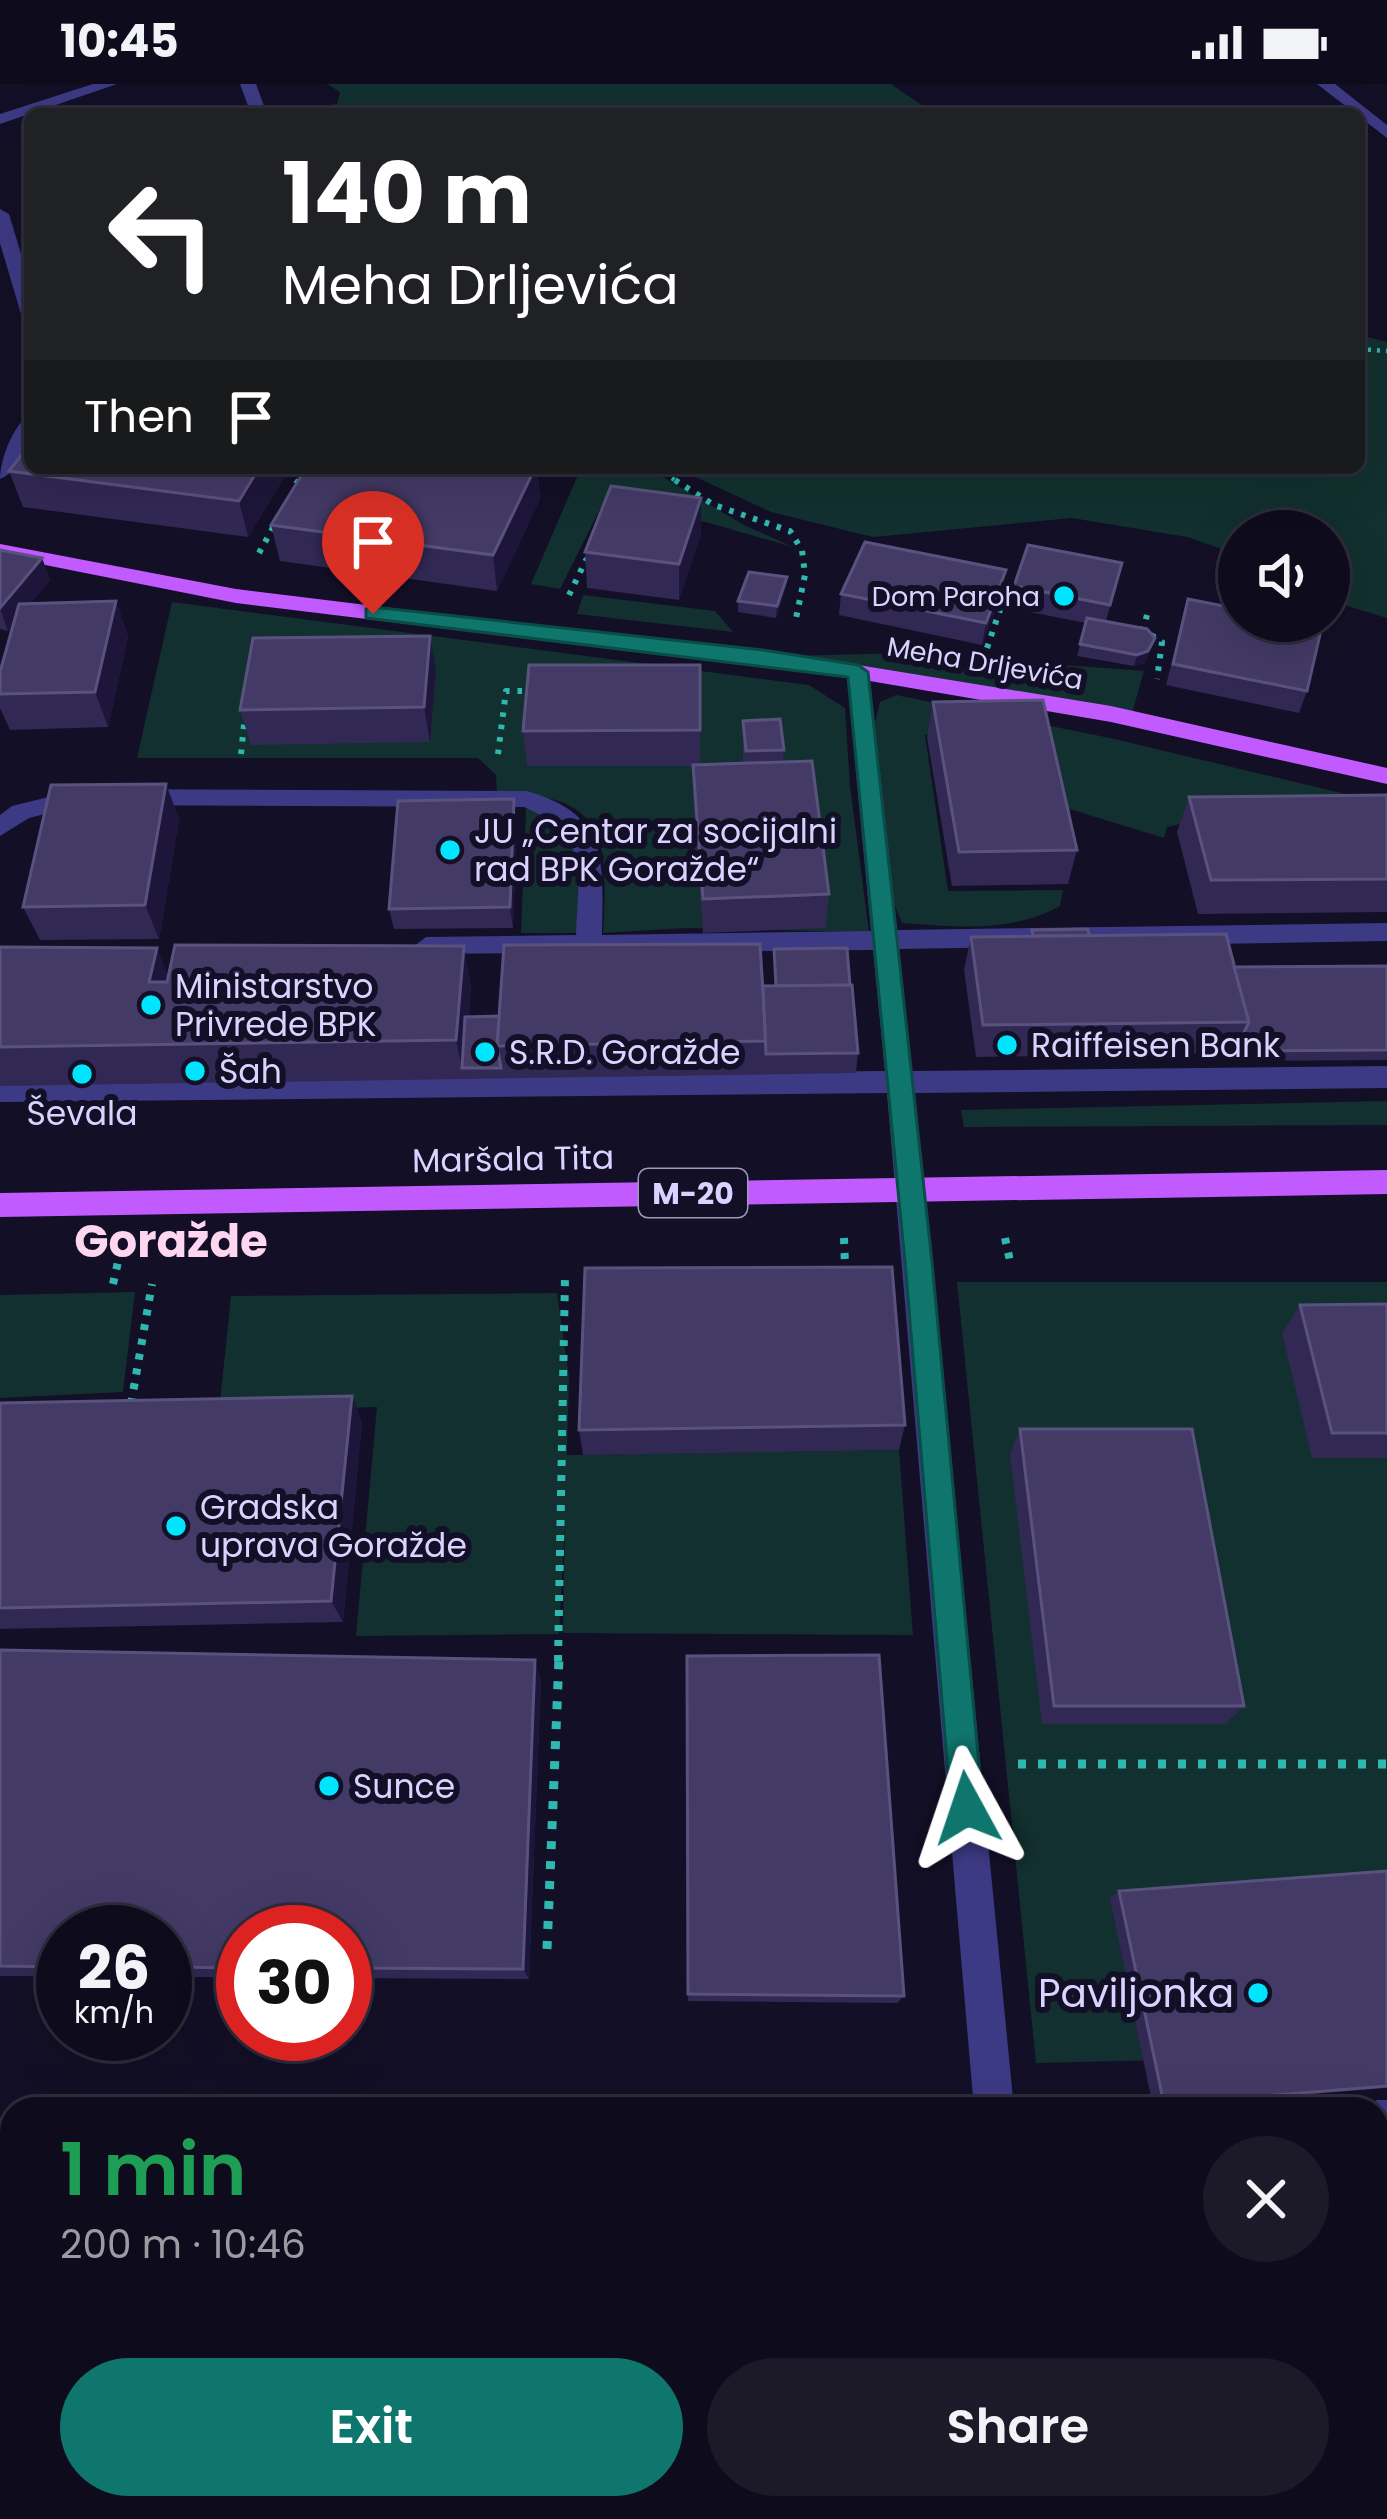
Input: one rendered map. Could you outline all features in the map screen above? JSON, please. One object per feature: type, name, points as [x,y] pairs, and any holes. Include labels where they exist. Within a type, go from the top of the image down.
[{"type":"main road","name":"Meha Drljevića","points":[[0,550],[236,596],[763,656],[1111,714],[1387,776]]},
{"type":"main road","name":"Maršala Tita","points":[[0,1205],[1387,1182]]},
{"type":"street","points":[[34,108],[109,84]]},
{"type":"street","points":[[1325,84],[1355,108]]},
{"type":"street","points":[[0,214],[24,294]]},
{"type":"street","points":[[0,473],[24,439]]},
{"type":"street","points":[[858,672],[919,1262],[993,2097]]},
{"type":"street","points":[[0,827],[21,812],[81,797],[493,798],[542,803],[579,825],[588,846],[589,943]]},
{"type":"street","points":[[406,947],[884,936],[1387,932]]},
{"type":"street","points":[[0,1091],[1387,1077]]},
{"type":"path","points":[[295,486],[302,474]]},
{"type":"path","points":[[666,474],[714,505],[790,531],[800,539],[806,551],[800,612]]},
{"type":"path","points":[[236,596],[275,523]]},
{"type":"path","points":[[567,598],[586,560],[597,562]]},
{"type":"path","points":[[986,585],[1006,589],[987,648]]},
{"type":"path","points":[[1147,615],[1143,630],[1162,642],[1157,684]]},
{"type":"path","points":[[493,798],[506,691],[551,692]]},
{"type":"path","points":[[238,797],[245,709]]},
{"type":"path","points":[[547,1949],[561,1596],[566,1276]]},
{"type":"path","points":[[120,1406],[134,1404],[152,1284]]},
{"type":"path","points":[[963,1765],[1387,1764]]},
{"type":"green space","points":[[327,84],[891,84],[926,108],[310,108],[337,104],[340,92]]},
{"type":"green space","points":[[1365,336],[1387,342],[1387,618],[1350,607],[1350,510],[1218,510],[1218,548],[1187,537],[1072,518],[873,537],[771,512],[689,474],[1365,474]]},
{"type":"green space","points":[[578,474],[658,474],[744,525],[793,547],[706,522],[602,505],[560,589],[531,584]]},
{"type":"green space","points":[[583,595],[715,611],[733,632],[577,614]]},
{"type":"green space","points":[[172,602],[809,685],[845,708],[869,932],[686,928],[603,933],[604,871],[594,828],[581,813],[561,802],[497,792],[496,775],[478,758],[137,758]]},
{"type":"green space","points":[[905,653],[1144,671],[1132,713],[787,656]]},
{"type":"green space","points":[[896,695],[1110,738],[1387,804],[1185,823],[1167,827],[1164,838],[1063,807],[935,733],[925,735],[948,891],[1063,890],[1060,906],[1023,921],[983,926],[902,923],[893,901],[866,760],[880,702]]},
{"type":"green space","points":[[526,808],[548,814],[577,842],[579,933],[521,933]]},
{"type":"green space","points":[[1387,1101],[1387,1125],[964,1127],[961,1110]]},
{"type":"green space","points":[[957,1282],[1387,1282],[1387,2055],[1036,2063]]},
{"type":"green space","points":[[135,1292],[123,1392],[0,1398],[0,1295]]},
{"type":"green space","points":[[557,1293],[569,1377],[567,1455],[899,1450],[913,1635],[563,1633],[565,1521],[559,1634],[356,1636],[377,1407],[219,1412],[231,1296]]},
{"type":"building","points":[[24,452],[24,473],[9,471]]},
{"type":"building","points":[[32,474],[255,474],[239,501]]},
{"type":"building","points":[[302,474],[532,474],[493,555],[271,525]]},
{"type":"building","points":[[611,486],[701,498],[679,564],[585,552]]},
{"type":"building","points":[[865,542],[1006,570],[986,623],[841,594]]},
{"type":"building","points":[[1028,545],[1122,563],[1110,605],[1014,586]]},
{"type":"building","points":[[0,550],[42,558],[0,608]]},
{"type":"building","points":[[749,572],[787,577],[777,606],[738,601]]},
{"type":"building","points":[[1188,599],[1218,605],[1218,642],[1318,642],[1307,691],[1173,664]]},
{"type":"building","points":[[116,601],[95,692],[0,694],[0,672],[19,604]]},
{"type":"building","points":[[1087,618],[1147,629],[1155,638],[1148,651],[1137,655],[1080,644]]},
{"type":"building","points":[[430,636],[424,707],[240,710],[253,638]]},
{"type":"building","points":[[529,665],[700,665],[700,730],[523,731]]},
{"type":"building","points":[[1043,700],[1077,850],[959,852],[933,702]]},
{"type":"building","points":[[780,719],[784,750],[746,751],[743,721]]},
{"type":"building","points":[[812,761],[829,894],[703,899],[693,765]]},
{"type":"building","points":[[166,784],[145,905],[23,907],[51,785]]},
{"type":"building","points":[[1387,795],[1387,879],[1211,880],[1189,797]]},
{"type":"building","points":[[514,799],[510,907],[389,909],[398,801]]},
{"type":"building","points":[[1088,929],[1089,936],[1033,936],[1032,930]]},
{"type":"building","points":[[1226,934],[1249,1022],[983,1025],[971,937]]},
{"type":"building","points":[[760,944],[766,1041],[497,1046],[504,945]]},
{"type":"building","points":[[175,945],[464,946],[456,1040],[0,1047],[0,947],[157,948],[149,982],[167,982]]},
{"type":"building","points":[[847,948],[850,985],[776,986],[774,949]]},
{"type":"building","points":[[1387,966],[1387,1050],[1241,1051],[1239,1043],[1249,1022],[1234,967]]},
{"type":"building","points":[[852,985],[858,1053],[766,1054],[763,986]]},
{"type":"building","name":"S.R.D. Goražde","points":[[499,1016],[501,1068],[462,1068],[465,1017]]},
{"type":"building","points":[[892,1267],[905,1425],[579,1430],[585,1268]]},
{"type":"building","points":[[1387,1304],[1387,1433],[1332,1433],[1300,1305]]},
{"type":"building","name":"Gradska uprava Goražde","points":[[352,1396],[331,1601],[0,1608],[0,1403]]},
{"type":"building","points":[[1020,1429],[1192,1429],[1244,1706],[1054,1706]]},
{"type":"building","points":[[0,1650],[535,1660],[523,1969],[372,1968],[372,1905],[216,1905],[216,1968],[192,1967],[192,1905],[36,1905],[36,1967],[0,1966]]},
{"type":"building","points":[[879,1655],[904,1996],[688,1994],[687,1656]]},
{"type":"building","name":"Paviljonka","points":[[1387,1871],[1387,2086],[1251,2097],[1163,2097],[1119,1891]]},
{"type":"place","name":"Dom Paroha","points":[[1064,596]]},
{"type":"place","name":"JU „Centar za socijalni rad BPK Goražde“","points":[[450,850]]},
{"type":"place","name":"Ministarstvo Privrede BPK","points":[[151,1005]]},
{"type":"place","name":"Raiffeisen Bank","points":[[1007,1045]]},
{"type":"place","name":"S.R.D. Goražde","points":[[485,1052]]},
{"type":"place","name":"Šah","points":[[195,1071]]},
{"type":"place","name":"Ševala","points":[[82,1074]]},
{"type":"place","name":"Gradska uprava Goražde","points":[[176,1526]]},
{"type":"place","name":"Sunce","points":[[329,1786]]},
{"type":"place","name":"Paviljonka","points":[[1258,1993]]},
{"type":"district","name":"Goražde","points":[[171,1241]]},
{"type":"route","points":[[373,614],[763,656],[858,672],[919,1262],[967,1808]]}]
